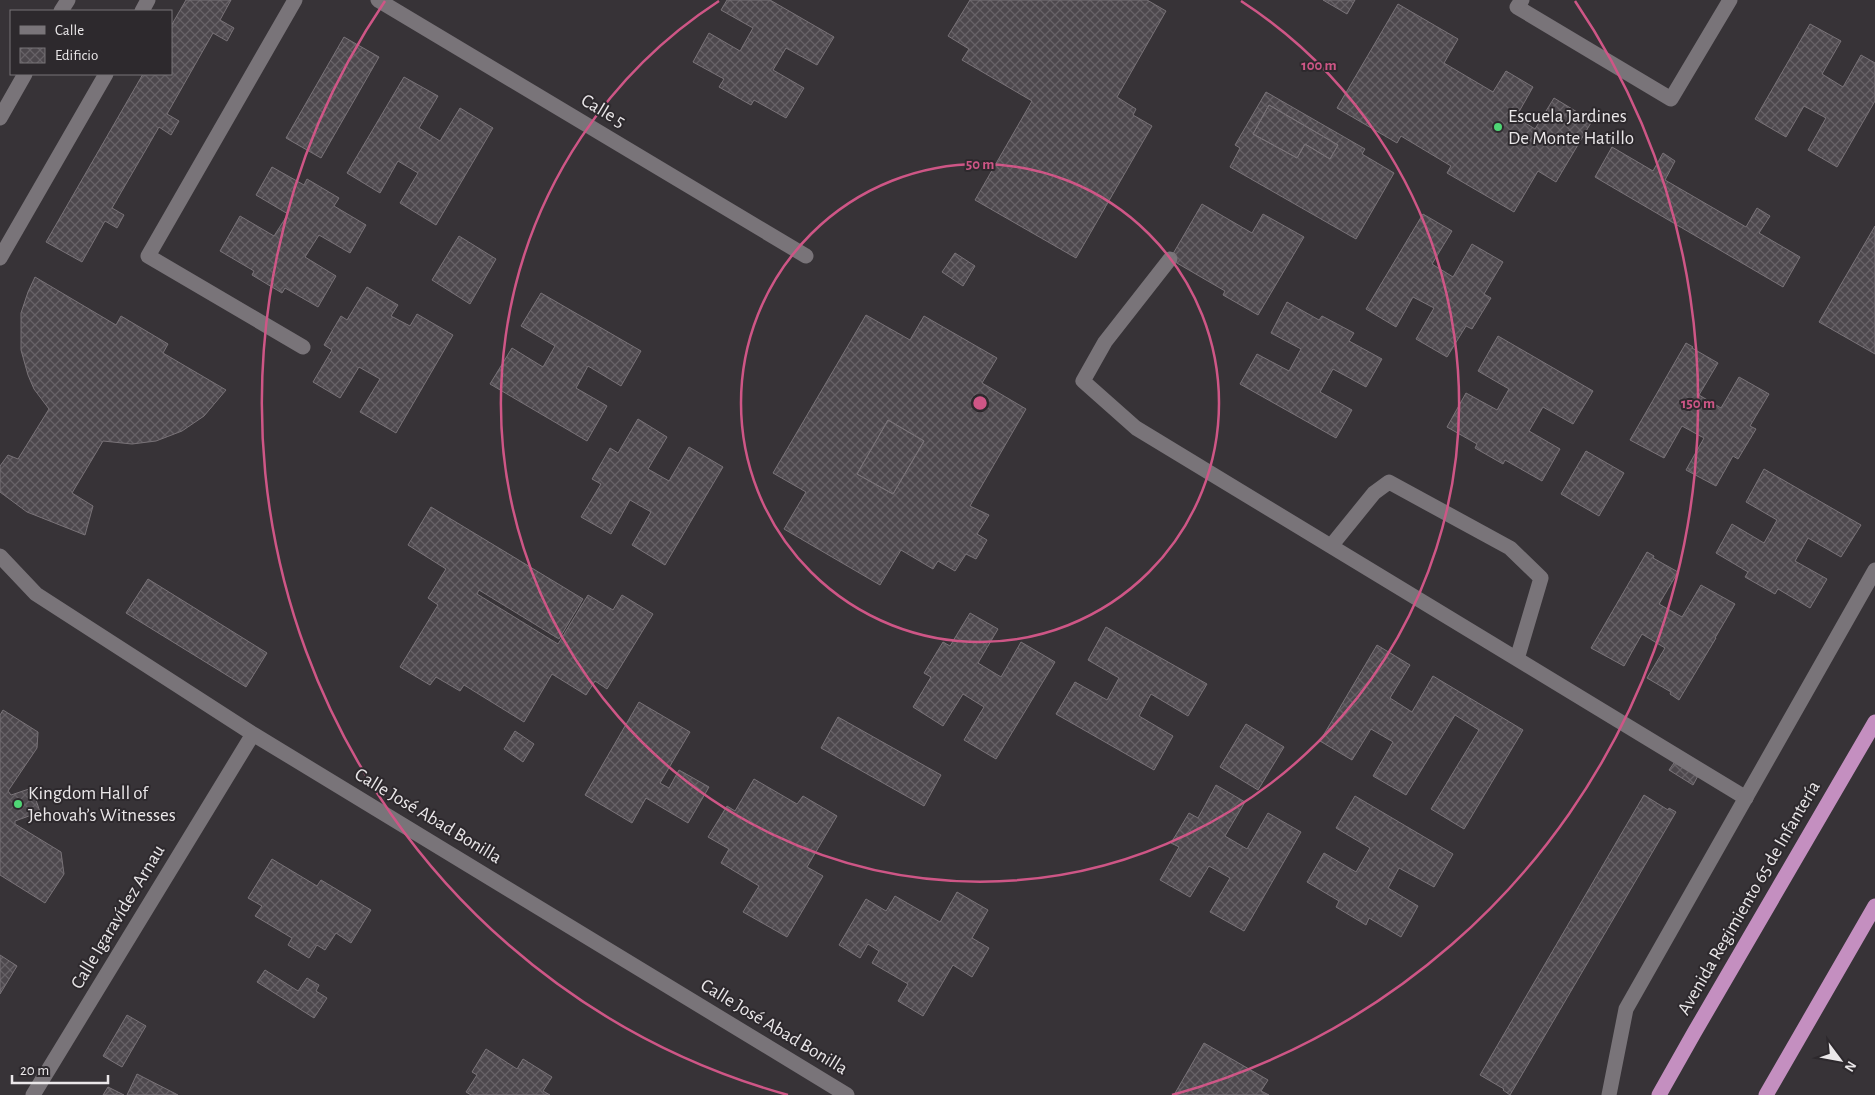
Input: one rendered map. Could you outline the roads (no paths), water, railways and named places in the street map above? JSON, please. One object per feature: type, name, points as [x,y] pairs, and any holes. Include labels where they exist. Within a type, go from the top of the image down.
[{"type":"highway","name":"Avenida Regimiento 65 de Infantería","points":[[1659,1095],[1875,722]]},
{"type":"highway","points":[[1766,1095],[1875,906]]},
{"type":"street","points":[[294,0],[148,256],[303,347]]},
{"type":"street","name":"Calle 5","points":[[378,0],[806,256]]},
{"type":"street","points":[[1522,0],[1518,7],[1671,99],[1730,0]]},
{"type":"street","points":[[0,118],[24,75]]},
{"type":"street","points":[[0,258],[105,75]]},
{"type":"street","points":[[1170,259],[1105,342],[1083,381],[1136,428],[1746,798]]},
{"type":"street","points":[[1331,546],[1374,494],[1389,482],[1510,548],[1541,578],[1517,659]]},
{"type":"street","name":"Calle José Abad Bonilla","points":[[0,556],[36,594],[253,734],[847,1095]]},
{"type":"street","points":[[1609,1095],[1626,1009],[1875,570]]},
{"type":"street","name":"Calle Igaravídez Arnau","points":[[33,1095],[253,734]]},
{"type":"place","name":"Escuela Jardines De Monte Hatillo","points":[[1498,127]]},
{"type":"place","name":"Kingdom Hall of Jehovah’s Witnesses","points":[[18,804]]}]
